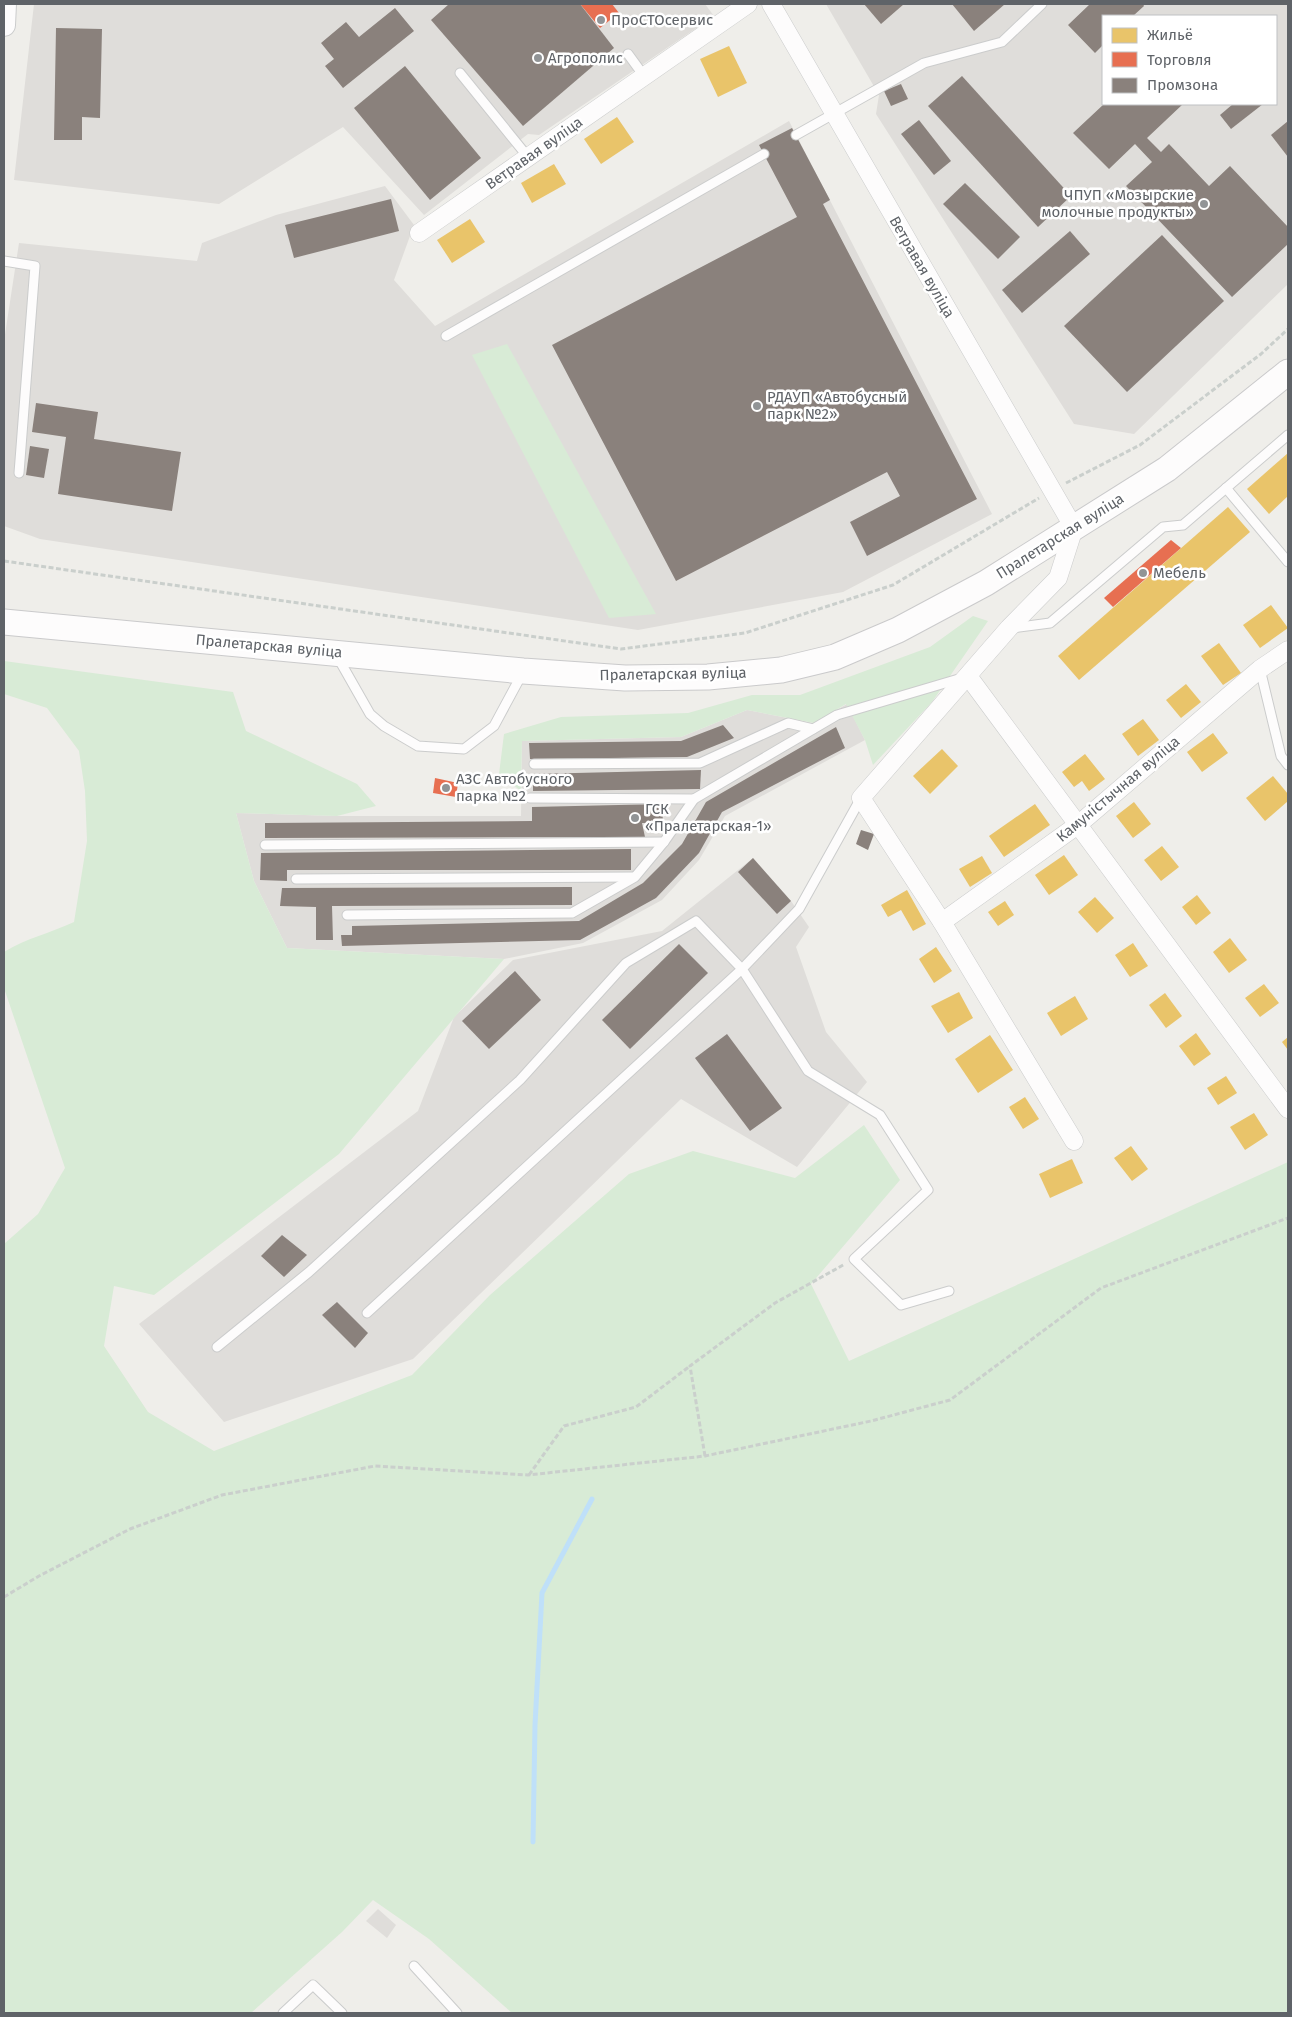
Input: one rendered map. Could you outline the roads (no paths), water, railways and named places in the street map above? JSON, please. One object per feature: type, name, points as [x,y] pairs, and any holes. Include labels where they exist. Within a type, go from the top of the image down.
[{"type":"main road","name":"Пралетарская вуліца","points":[[4,622],[524,671],[625,678],[708,677],[781,670],[835,657],[898,630],[986,583],[1167,469],[1288,372]]},
{"type":"street","points":[[4,25],[5,4]]},
{"type":"street","name":"Ветравая вуліца","points":[[420,233],[748,4]]},
{"type":"street","name":"Ветравая вуліца","points":[[771,4],[1074,528]]},
{"type":"street","points":[[1074,528],[1058,578],[1009,628],[861,798],[942,922],[1074,1141]]},
{"type":"street","name":"Камуністычная вуліца","points":[[942,922],[1079,824],[1260,669],[1288,650]]},
{"type":"street","points":[[968,676],[1288,1109]]},
{"type":"lane","points":[[796,135],[924,63],[1002,42],[1042,4]]},
{"type":"lane","points":[[628,54],[644,76]]},
{"type":"lane","points":[[460,73],[528,157]]},
{"type":"lane","points":[[446,336],[764,154]]},
{"type":"lane","points":[[4,261],[35,266],[19,473]]},
{"type":"lane","points":[[1009,628],[1050,623],[1162,527],[1183,525],[1288,435]]},
{"type":"lane","points":[[1226,488],[1288,562]]},
{"type":"lane","points":[[334,652],[370,714],[384,726],[418,746],[464,749],[494,726],[524,671]]},
{"type":"lane","points":[[1260,669],[1281,756],[1288,765]]},
{"type":"lane","points":[[347,916],[572,913],[635,877],[664,842],[694,799],[837,715],[968,676]]},
{"type":"lane","points":[[534,764],[700,763],[788,723],[813,729]]},
{"type":"lane","points":[[530,798],[694,799]]},
{"type":"lane","points":[[367,1312],[742,969],[799,910],[861,798]]},
{"type":"lane","points":[[265,845],[664,842]]},
{"type":"lane","points":[[296,879],[635,877]]},
{"type":"lane","points":[[217,1346],[309,1272],[520,1080],[626,962],[696,921],[742,969],[808,1071],[880,1115],[928,1190],[854,1259],[901,1305],[949,1291]]},
{"type":"lane","points":[[414,1966],[455,2013]]},
{"type":"lane","points":[[283,2013],[313,1985],[342,2013]]},
{"type":"waterway","points":[[533,1842],[535,1725],[542,1593],[592,1499]]},
{"type":"place","name":"ПроСТОсервис","points":[[601,20]]},
{"type":"place","name":"Агрополис","points":[[538,58]]},
{"type":"place","name":"ЧПУП «Мозырские молочные продукты»","points":[[1204,204]]},
{"type":"place","name":"РДАУП «Автобусный парк №2»","points":[[757,406]]},
{"type":"place","name":"Мебель","points":[[1143,573]]},
{"type":"place","name":"АЗС Автобусного парка №2","points":[[446,788]]},
{"type":"place","name":"ГСК «Пралетарская-1»","points":[[635,818]]}]
